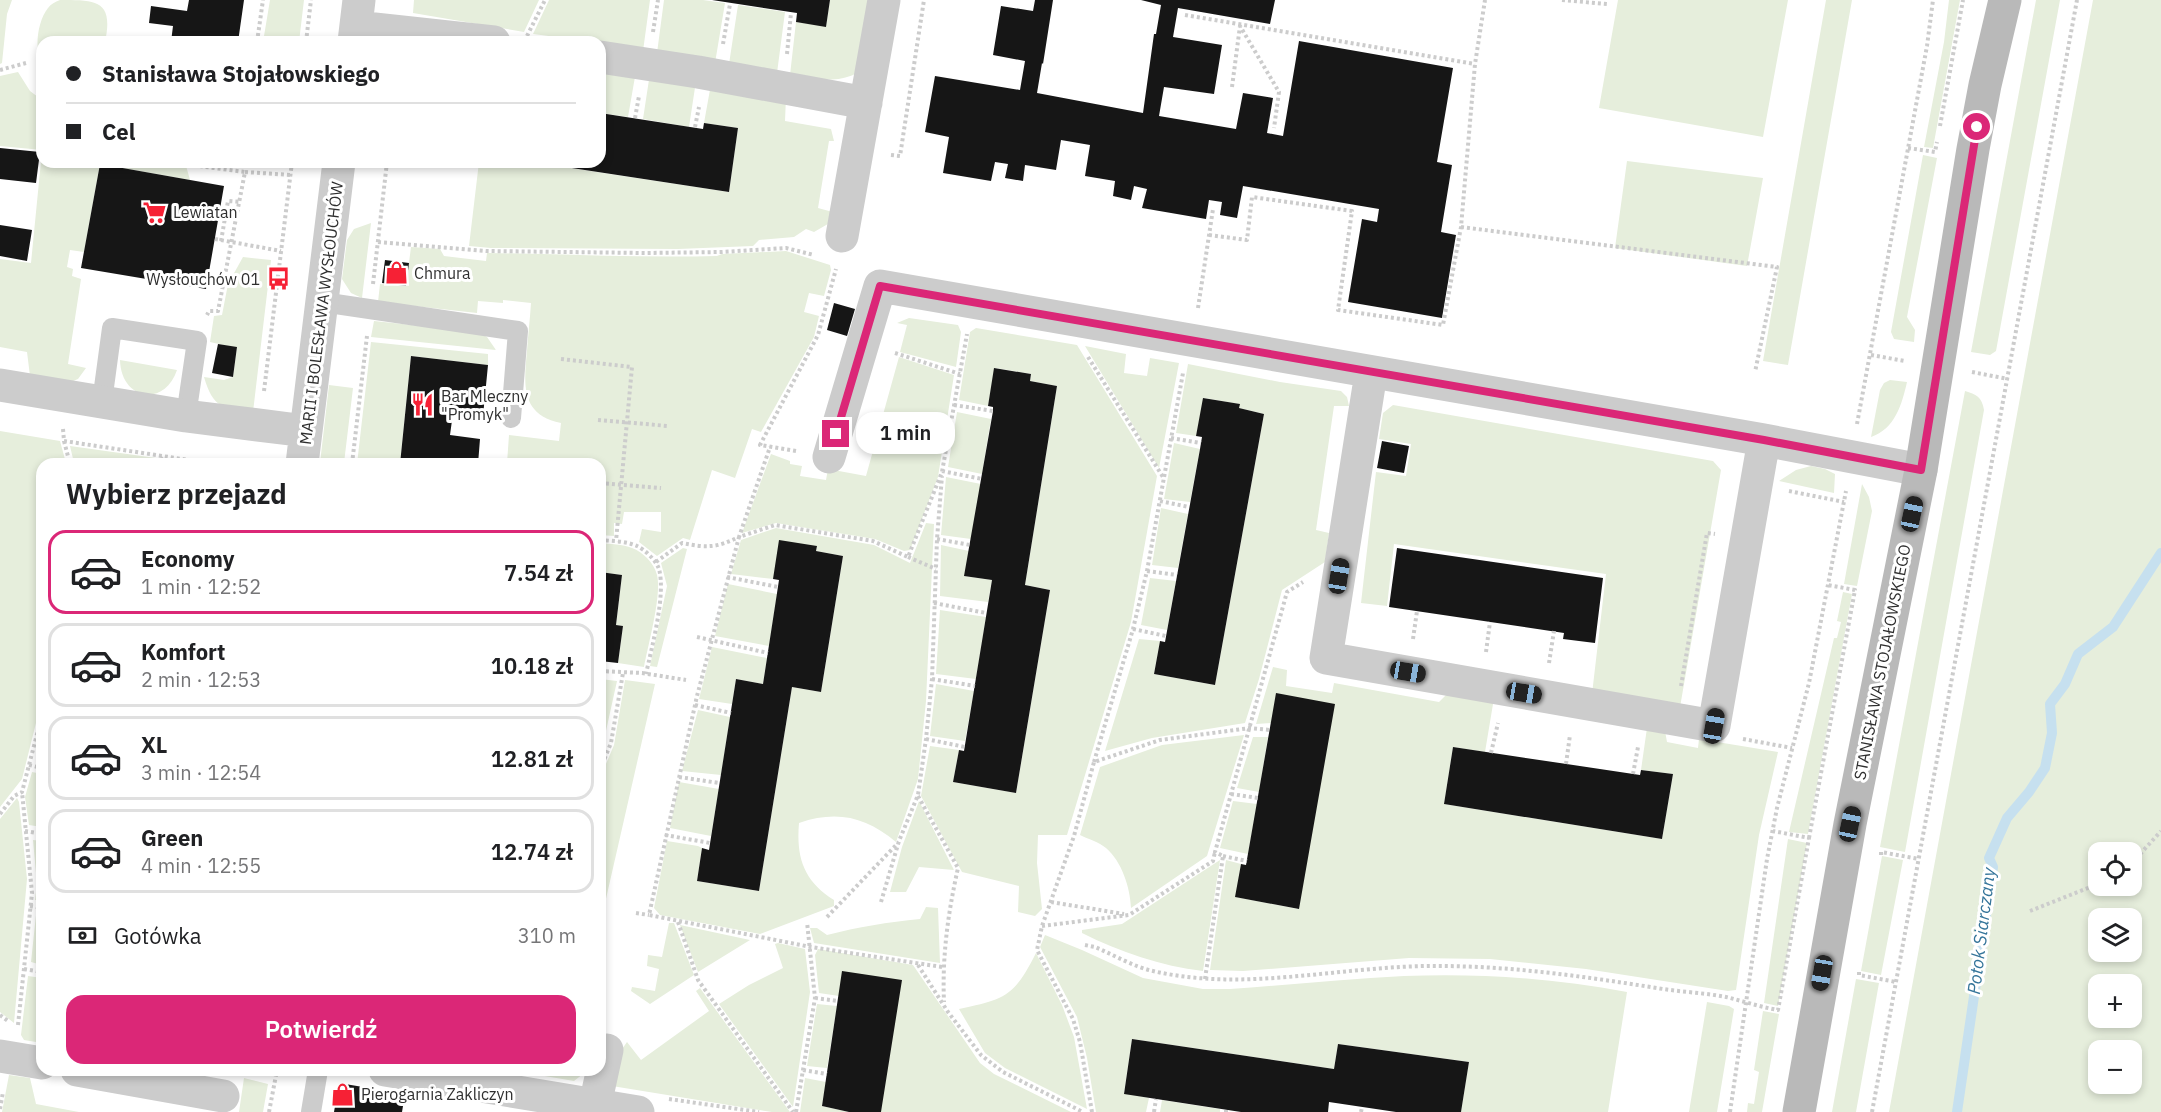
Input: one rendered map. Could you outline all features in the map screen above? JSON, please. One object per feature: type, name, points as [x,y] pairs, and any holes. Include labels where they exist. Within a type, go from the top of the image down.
[{"type":"street","points":[[833,252],[857,150],[884,0]]},
{"type":"street","name":"STANISŁAWA STOJAŁOWSKIEGO","points":[[1799,1112],[1850,824],[1921,470],[1973,148],[2005,0]]},
{"type":"street","points":[[356,23],[450,36]]},
{"type":"street","points":[[606,58],[698,72],[866,103]]},
{"type":"street","name":"MARII I BOLESŁAWA WYSŁOUCHÓW","points":[[303,458],[338,168]]},
{"type":"street","points":[[829,457],[880,286],[973,302],[1188,357],[1371,373],[1764,440],[1921,470]]},
{"type":"street","points":[[1371,373],[1326,658],[1704,725],[1714,726],[1764,440]]},
{"type":"street","points":[[0,385],[186,416],[306,431]]},
{"type":"street","points":[[9,1043],[36,1059]]},
{"type":"street","points":[[606,1058],[608,1050]]},
{"type":"street","points":[[117,1076],[224,1092]]},
{"type":"street","points":[[421,1076],[638,1112]]},
{"type":"street","points":[[595,1105],[602,1076]]},
{"type":"lane","points":[[321,302],[518,330],[511,418]]},
{"type":"lane","points":[[102,402],[112,328],[197,341],[186,416]]},
{"type":"lane","points":[[311,1112],[317,1076]]},
{"type":"path","points":[[257,36],[263,0]]},
{"type":"path","points":[[307,36],[311,0]]},
{"type":"path","points":[[527,36],[545,0]]},
{"type":"path","points":[[857,150],[900,156],[924,0]]},
{"type":"path","points":[[1209,235],[1247,240],[1252,197],[1352,211],[1338,310],[1443,325],[1461,227],[1475,64],[1485,0]]},
{"type":"path","points":[[1564,0],[1607,4]]},
{"type":"path","points":[[1857,429],[1927,46],[1933,0]]},
{"type":"path","points":[[1939,129],[1963,0]]},
{"type":"path","points":[[1872,1112],[2077,0]]},
{"type":"path","points":[[786,56],[791,13]]},
{"type":"path","points":[[1185,15],[1475,64]]},
{"type":"path","points":[[1232,87],[1240,26]]},
{"type":"path","points":[[1240,26],[1279,92],[1274,128]]},
{"type":"path","points":[[0,70],[26,63]]},
{"type":"path","points":[[1908,148],[1935,152],[1937,141]]},
{"type":"path","points":[[214,168],[291,175]]},
{"type":"path","points":[[260,426],[292,168]]},
{"type":"path","points":[[197,341],[208,311],[218,311],[245,172]]},
{"type":"path","points":[[221,241],[228,201],[240,202]]},
{"type":"path","points":[[1092,1112],[1080,1042],[1073,1019],[1037,950],[1042,926],[1074,836],[1133,629],[1147,571],[1188,357],[1213,209]]},
{"type":"path","points":[[1461,227],[1777,267],[1755,372]]},
{"type":"path","points":[[215,239],[232,244],[282,251]]},
{"type":"path","points":[[378,242],[487,251],[645,253],[786,248],[833,252],[818,335],[760,445]]},
{"type":"path","points":[[881,902],[899,841],[918,795],[932,679],[942,472],[973,302]]},
{"type":"path","points":[[863,342],[960,374]]},
{"type":"path","points":[[1085,353],[1158,472],[1164,478]]},
{"type":"path","points":[[1871,355],[1911,362]]},
{"type":"path","points":[[561,359],[632,367],[616,541]]},
{"type":"path","points":[[1967,372],[2008,379]]},
{"type":"path","points":[[954,405],[993,411]]},
{"type":"path","points":[[598,420],[668,426]]},
{"type":"path","points":[[1171,438],[1201,443]]},
{"type":"path","points":[[64,441],[68,458]]},
{"type":"path","points":[[649,915],[695,705],[727,577],[770,447]]},
{"type":"path","points":[[163,458],[166,455]]},
{"type":"path","points":[[942,472],[982,478]]},
{"type":"path","points":[[908,557],[942,472]]},
{"type":"path","points":[[606,483],[661,488]]},
{"type":"path","points":[[1730,1112],[1773,831],[1804,706],[1846,486]]},
{"type":"path","points":[[1787,490],[1844,502]]},
{"type":"path","points":[[1160,501],[1189,507]]},
{"type":"path","points":[[656,562],[682,543],[709,548],[775,525],[873,541],[936,569]]},
{"type":"path","points":[[937,539],[970,545]]},
{"type":"path","points":[[606,540],[638,546],[656,562],[659,570],[660,591],[657,622],[646,674]]},
{"type":"path","points":[[1147,571],[1177,575]]},
{"type":"path","points":[[727,577],[778,587]]},
{"type":"path","points":[[1042,926],[1129,915],[1213,861],[1287,591],[1305,581]]},
{"type":"path","points":[[1085,945],[1095,947],[1151,971],[1205,979],[1228,980],[1383,967],[1438,966],[1568,974],[1724,997],[1779,1010],[1855,590],[1828,585]]},
{"type":"path","points":[[934,603],[986,613]]},
{"type":"path","points":[[1133,629],[1166,636]]},
{"type":"path","points":[[697,637],[768,653]]},
{"type":"path","points":[[606,672],[686,680]]},
{"type":"path","points":[[606,755],[611,743],[623,673]]},
{"type":"path","points":[[932,679],[975,686]]},
{"type":"path","points":[[695,705],[731,713]]},
{"type":"path","points":[[1094,762],[1160,740],[1250,728],[1270,730]]},
{"type":"path","points":[[9,1043],[24,969],[30,906],[31,873],[22,792],[36,738]]},
{"type":"path","points":[[926,739],[964,747]]},
{"type":"path","points":[[1772,744],[1792,748]]},
{"type":"path","points":[[29,765],[36,767]]},
{"type":"path","points":[[679,777],[719,783]]},
{"type":"path","points":[[0,814],[14,796],[22,792]]},
{"type":"path","points":[[1231,794],[1258,798]]},
{"type":"path","points":[[918,795],[958,868],[950,903],[942,967],[944,1005]]},
{"type":"path","points":[[25,831],[36,833]]},
{"type":"path","points":[[1773,831],[1809,838]]},
{"type":"path","points":[[2142,852],[2161,831]]},
{"type":"path","points":[[665,835],[710,843]]},
{"type":"path","points":[[826,916],[899,841]]},
{"type":"path","points":[[1215,852],[1247,861]]},
{"type":"path","points":[[1879,863],[1881,852],[1919,859]]},
{"type":"path","points":[[1205,979],[1223,856]]},
{"type":"path","points":[[2030,911],[2088,888]]},
{"type":"path","points":[[1051,902],[1129,915]]},
{"type":"path","points":[[30,906],[36,907]]},
{"type":"path","points":[[636,913],[811,947],[942,967]]},
{"type":"path","points":[[678,922],[698,980],[794,1112]]},
{"type":"path","points":[[794,1112],[814,998],[807,922]]},
{"type":"path","points":[[917,964],[981,1055],[1003,1072],[1083,1112]]},
{"type":"path","points":[[1861,964],[1859,975],[1896,982]]},
{"type":"path","points":[[24,969],[36,971]]},
{"type":"path","points":[[814,998],[838,1001]]},
{"type":"path","points":[[803,1070],[827,1074]]},
{"type":"path","points":[[269,1112],[276,1076]]},
{"type":"path","points":[[1155,1112],[1156,1099]]},
{"type":"green space","points":[[0,0],[12,0],[7,14],[2,63],[0,64]]},
{"type":"green space","points":[[60,0],[83,1],[99,5],[107,18],[106,36],[38,36],[44,14],[53,3]]},
{"type":"green space","points":[[270,0],[304,0],[300,36],[264,36]]},
{"type":"green space","points":[[414,0],[539,0],[524,32],[413,13]]},
{"type":"green space","points":[[549,0],[650,0],[643,51],[606,44],[606,36],[533,34]]},
{"type":"green space","points":[[664,0],[703,0],[725,3],[715,63],[657,53]]},
{"type":"green space","points":[[830,0],[873,0],[855,74],[831,80],[790,75],[796,22],[826,26]]},
{"type":"green space","points":[[1618,0],[1788,0],[1763,137],[1599,108]]},
{"type":"green space","points":[[1826,0],[1852,0],[1788,365],[1763,361]]},
{"type":"green space","points":[[1949,0],[1960,0],[1933,148],[1924,147],[1944,42]]},
{"type":"green space","points":[[2036,0],[2060,0],[1996,351],[1990,355],[1971,352]]},
{"type":"green space","points":[[2093,0],[2161,0],[2161,1112],[1889,1112]]},
{"type":"green space","points":[[738,5],[785,12],[777,73],[729,64]]},
{"type":"green space","points":[[606,66],[636,71],[628,117],[606,114]]},
{"type":"green space","points":[[18,72],[30,91],[36,96],[36,149],[0,146],[0,76]]},
{"type":"green space","points":[[650,73],[696,81],[689,127],[643,119]]},
{"type":"green space","points":[[711,84],[786,97],[785,121],[831,129],[834,141],[829,141],[818,208],[840,214],[840,217],[814,232],[806,229],[794,237],[759,240],[753,246],[678,249],[469,246],[478,168],[571,168],[729,192],[738,128],[704,123]]},
{"type":"green space","points":[[1923,155],[1937,158],[1907,317],[1915,330],[1914,342],[1894,339],[1891,332]]},
{"type":"green space","points":[[1627,161],[1763,178],[1747,266],[1615,248]]},
{"type":"green space","points":[[40,168],[99,168],[84,252],[70,250],[67,267],[73,269],[72,276],[81,279],[68,364],[86,368],[78,379],[73,381],[30,376],[27,352],[0,347],[0,259],[31,263]]},
{"type":"green space","points":[[122,168],[187,168],[190,180]]},
{"type":"green space","points":[[371,223],[362,298],[351,293],[342,279],[347,240],[354,229]]},
{"type":"green space","points":[[411,247],[440,249],[444,256],[486,261],[487,253],[717,256],[786,251],[830,265],[831,270],[824,296],[809,293],[804,312],[819,316],[814,337],[761,432],[752,429],[735,478],[712,470],[690,540],[683,538],[657,556],[639,542],[642,529],[661,532],[661,512],[624,512],[622,524],[614,523],[614,536],[606,535],[606,458],[507,458],[509,435],[559,441],[561,423],[538,413],[531,405],[528,396],[525,375],[531,303],[503,300],[503,303],[478,301],[477,313],[378,302],[380,284],[406,286]]},
{"type":"green space","points":[[243,257],[271,260],[253,412],[234,410],[221,405],[211,395],[204,377],[224,380],[233,377],[237,348],[210,342],[214,316],[222,315],[228,284]]},
{"type":"green space","points":[[909,318],[958,325],[961,332],[956,367],[900,352],[907,325],[897,323]]},
{"type":"green space","points":[[374,321],[478,332],[487,337],[496,350],[371,337]]},
{"type":"green space","points":[[976,328],[1077,345],[1157,476],[1131,622],[1067,835],[1038,835],[1037,863],[1042,909],[1035,916],[1018,912],[1019,886],[962,872],[921,796],[930,746],[959,750],[953,782],[1016,793],[1050,590],[1025,585],[1057,386],[1030,381],[1031,374],[995,368],[988,406],[959,400],[970,332]]},
{"type":"green space","points":[[371,342],[488,354],[488,365],[411,356],[401,458],[358,458]]},
{"type":"green space","points":[[1085,346],[1126,354],[1124,373],[1147,376],[1150,358],[1179,363],[1159,468]]},
{"type":"green space","points":[[899,357],[954,375],[938,477],[910,550],[904,551],[875,539],[776,523],[742,533],[771,454],[790,461],[790,464],[802,466],[800,476],[826,480],[828,469],[866,476]]},
{"type":"green space","points":[[120,360],[177,370],[171,382],[163,390],[154,394],[144,394],[135,391],[128,384],[122,373]]},
{"type":"green space","points":[[1188,364],[1341,391],[1347,397],[1349,406],[1334,406],[1316,530],[1329,533],[1325,562],[1282,590],[1245,723],[1152,738],[1105,751],[1139,639],[1160,641],[1154,674],[1215,685],[1264,414],[1239,408],[1239,404],[1204,398],[1196,436],[1176,433]]},
{"type":"green space","points":[[1890,380],[1907,382],[1903,399],[1892,422],[1871,437],[1880,390],[1884,383]]},
{"type":"green space","points":[[329,385],[353,388],[345,458],[321,458]]},
{"type":"green space","points":[[1965,391],[1978,397],[1984,410],[1905,852],[1880,847]]},
{"type":"green space","points":[[1393,405],[1713,461],[1721,470],[1679,713],[1592,694],[1606,574],[1394,544],[1387,606],[1361,603],[1376,472],[1406,476],[1411,444],[1379,439],[1383,413]]},
{"type":"green space","points":[[957,412],[991,419],[982,474],[948,467]]},
{"type":"green space","points":[[0,431],[60,441],[65,458],[36,458],[36,723],[22,779],[0,807]]},
{"type":"green space","points":[[1174,443],[1200,449],[1190,502],[1164,499]]},
{"type":"green space","points":[[70,446],[156,458],[73,458]]},
{"type":"green space","points":[[1811,466],[1835,474],[1834,493],[1779,481],[1796,470]]},
{"type":"green space","points":[[946,477],[981,484],[971,539],[941,535]]},
{"type":"green space","points":[[1862,484],[1869,497],[1872,511],[1857,586],[1844,584]]},
{"type":"green space","points":[[1161,508],[1188,514],[1178,568],[1152,565]]},
{"type":"green space","points":[[926,523],[934,524],[926,701],[918,779],[896,842],[874,827],[850,818],[826,817],[799,823],[799,847],[804,867],[815,885],[834,900],[834,906],[760,934],[660,915],[654,908],[667,841],[702,848],[697,881],[759,891],[792,687],[821,692],[843,556],[816,551],[817,546],[773,579],[731,574],[741,540],[776,528],[874,545],[910,563]]},
{"type":"green space","points":[[606,544],[636,550],[648,558],[656,571],[658,595],[644,667],[618,663],[623,626],[616,625],[622,575],[606,573]]},
{"type":"green space","points":[[941,545],[969,551],[965,576],[992,580],[988,602],[940,596]]},
{"type":"green space","points":[[683,548],[687,549],[657,667],[650,666],[667,586],[661,563]]},
{"type":"green space","points":[[1150,578],[1176,581],[1167,630],[1141,625]]},
{"type":"green space","points":[[728,584],[777,594],[769,646],[715,636]]},
{"type":"green space","points":[[1843,592],[1852,594],[1808,834],[1789,832],[1834,638],[1837,638],[1841,622],[1837,621]]},
{"type":"green space","points":[[940,610],[986,617],[976,679],[936,674]]},
{"type":"green space","points":[[712,647],[767,658],[763,684],[736,679],[732,704],[699,699]]},
{"type":"green space","points":[[1273,667],[1287,670],[1286,686],[1332,693],[1334,683],[1439,702],[1450,691],[1494,698],[1485,752],[1453,747],[1444,804],[1662,839],[1673,774],[1641,770],[1647,728],[1665,731],[1667,742],[1698,748],[1699,739],[1778,752],[1759,835],[1736,990],[1728,991],[1586,969],[1490,959],[1409,958],[1243,971],[1210,970],[1226,860],[1241,864],[1236,897],[1298,909],[1271,723],[1256,724]]},
{"type":"green space","points":[[606,680],[617,681],[606,731]]},
{"type":"green space","points":[[625,680],[655,684],[606,899],[606,764],[614,745]]},
{"type":"green space","points":[[936,684],[974,691],[965,741],[930,736]]},
{"type":"green space","points":[[698,710],[730,717],[721,775],[682,771]]},
{"type":"green space","points":[[1244,735],[1207,856],[1131,908],[1127,883],[1117,860],[1103,846],[1080,835],[1100,767],[1162,745]]},
{"type":"green space","points":[[1253,737],[1268,737],[1259,792],[1237,788]]},
{"type":"green space","points":[[32,772],[36,773],[36,826],[29,825],[25,797]]},
{"type":"green space","points":[[679,782],[719,789],[711,836],[670,828]]},
{"type":"green space","points":[[17,798],[27,879],[14,1023],[0,1012],[0,819]]},
{"type":"green space","points":[[919,801],[954,870],[919,867],[906,892],[890,892],[902,847]]},
{"type":"green space","points":[[1233,801],[1257,804],[1248,854],[1220,848]]},
{"type":"green space","points":[[1788,839],[1807,843],[1778,1006],[1764,1003]]},
{"type":"green space","points":[[33,840],[36,840],[36,873]]},
{"type":"green space","points":[[1882,856],[1903,860],[1881,975],[1861,971]]},
{"type":"green space","points":[[1220,860],[1203,971],[1172,966],[1141,957],[1082,933],[1082,930],[1122,924]]},
{"type":"green space","points":[[926,907],[938,908],[940,963],[814,943],[810,928],[817,928],[827,935],[873,925],[920,919]]},
{"type":"green space","points":[[36,915],[36,963],[31,962]]},
{"type":"green space","points":[[669,923],[674,923],[694,975],[650,1004],[631,991],[632,987],[655,991],[659,969],[647,966],[648,955],[662,957]]},
{"type":"green space","points":[[680,925],[750,940],[698,972]]},
{"type":"green space","points":[[1045,935],[1143,978],[1203,989],[1404,976],[1460,975],[1544,980],[1627,992],[1608,1112],[1461,1112],[1469,1062],[1338,1044],[1334,1069],[1132,1039],[1124,1093],[1149,1098],[1146,1112],[1096,1112],[1077,1017],[1040,947]]},
{"type":"green space","points":[[775,944],[805,949],[810,992],[793,1107],[719,1004],[749,985],[783,968]]},
{"type":"green space","points":[[818,949],[913,965],[980,1063],[994,1074],[1071,1112],[881,1112],[839,996],[819,993],[815,955]]},
{"type":"green space","points":[[1036,953],[1062,1005],[1074,1037],[1087,1109],[1005,1068],[985,1053],[959,1009],[988,1002],[1007,993],[1015,987]]},
{"type":"green space","points":[[28,976],[36,977],[36,1042],[24,1040],[21,1035]]},
{"type":"green space","points":[[1856,979],[1879,983],[1856,1112],[1832,1112]]},
{"type":"green space","points":[[700,988],[790,1112],[772,1112],[612,1086],[620,1052],[627,1042],[641,1060],[709,1011],[696,991]]},
{"type":"green space","points":[[1707,1002],[1734,1009],[1717,1112],[1689,1112]]},
{"type":"green space","points":[[817,1004],[837,1006],[827,1068],[807,1066]]},
{"type":"green space","points":[[1763,1011],[1779,1014],[1762,1112],[1747,1112],[1748,1103],[1754,1104],[1759,1072],[1754,1070]]},
{"type":"green space","points":[[9,1075],[30,1078],[36,1104],[79,1112],[2,1112]]},
{"type":"green space","points":[[545,1076],[580,1076],[574,1081]]},
{"type":"green space","points":[[244,1078],[268,1084],[263,1112],[239,1112]]},
{"type":"green space","points":[[805,1078],[826,1082],[822,1106],[849,1112],[800,1112]]},
{"type":"green space","points":[[1162,1100],[1220,1109],[1220,1112],[1160,1112]]},
{"type":"building","points":[[189,0],[244,0],[239,36],[172,36],[173,26],[149,23],[151,6],[187,11]]},
{"type":"building","points":[[712,0],[830,0],[826,27],[796,22],[797,13]]},
{"type":"building","points":[[1035,0],[1053,0],[1037,93],[1143,113],[1154,34],[1156,34],[1161,5],[1141,0],[1275,0],[1270,24],[1178,8],[1173,37],[1222,45],[1214,94],[1164,87],[1159,116],[1236,129],[1243,93],[1273,98],[1267,133],[1283,136],[1299,41],[1453,68],[1437,162],[1452,165],[1441,232],[1456,235],[1442,318],[1348,302],[1362,219],[1377,222],[1379,209],[1243,186],[1237,218],[1220,215],[1222,202],[1209,200],[1206,219],[1142,208],[1147,189],[1134,186],[1131,200],[1113,196],[1115,181],[1085,176],[1090,145],[1061,140],[1056,170],[1025,165],[1023,181],[1005,178],[1008,164],[995,162],[991,181],[943,173],[949,137],[925,132],[935,76],[1020,90],[1025,61],[993,55],[1001,6],[1033,11]]},
{"type":"building","points":[[606,114],[703,129],[704,123],[738,128],[729,192],[572,168],[606,168]]},
{"type":"building","points":[[0,148],[36,152],[36,168],[38,168],[36,183],[0,179]]},
{"type":"building","name":"Lewiatan","points":[[99,168],[123,168],[224,186],[206,289],[81,268]]},
{"type":"building","points":[[0,225],[32,230],[27,261],[0,256]]},
{"type":"building","name":"Chmura","points":[[385,260],[409,263],[406,286],[382,283]]},
{"type":"building","points":[[834,303],[855,309],[847,336],[827,330]]},
{"type":"building","points":[[218,344],[237,347],[233,377],[212,373]]},
{"type":"building","points":[[411,356],[488,365],[483,416],[453,413],[450,435],[480,439],[478,458],[401,458]]},
{"type":"building","points":[[994,368],[1031,374],[1030,381],[1057,386],[1025,585],[1050,590],[1016,793],[953,782],[959,750],[964,751],[992,580],[964,576],[993,411],[993,407],[988,406]]},
{"type":"building","points":[[1203,398],[1240,404],[1239,408],[1264,414],[1215,685],[1154,674],[1160,641],[1165,642],[1200,449],[1202,437],[1196,436]]},
{"type":"building","points":[[1382,441],[1409,446],[1404,473],[1377,468]]},
{"type":"building","points":[[779,540],[817,546],[816,551],[843,556],[821,692],[792,687],[759,891],[697,881],[702,848],[709,850],[736,679],[763,684],[779,580],[773,579]]},
{"type":"building","points":[[1397,548],[1603,578],[1595,643],[1563,639],[1564,633],[1389,607]]},
{"type":"building","points":[[606,573],[622,575],[616,625],[623,626],[618,663],[606,662]]},
{"type":"building","points":[[1276,693],[1335,704],[1299,909],[1235,897],[1241,864],[1246,865]]},
{"type":"building","points":[[1453,747],[1640,775],[1641,770],[1673,774],[1662,839],[1444,804]]},
{"type":"building","points":[[842,971],[902,980],[881,1112],[849,1112],[822,1106]]},
{"type":"building","points":[[1132,1039],[1334,1069],[1338,1044],[1469,1062],[1461,1112],[1396,1112],[1329,1102],[1328,1112],[1241,1112],[1124,1094]]},
{"type":"building","points":[[339,1083],[405,1094],[402,1112],[334,1112]]},
{"type":"waterway","name":"Potok Siarczany","points":[[1957,1112],[1993,867],[1989,858],[2007,818],[2045,768],[2052,733],[2050,704],[2065,684],[2078,654],[2113,627],[2161,553]]},
{"type":"place","name":"Lewiatan","points":[[155,212]]},
{"type":"place","name":"Chmura","points":[[396,273]]},
{"type":"place","name":"Wysłouchów 01","points":[[278,279]]},
{"type":"place","name":"Bar Mleczny \"Promyk\"","points":[[423,405]]},
{"type":"place","name":"Pierogarnia Zakliczyn","points":[[343,1094]]},
{"type":"route","points":[[836,434],[880,286],[1764,440],[1921,470],[1977,127]]}]
